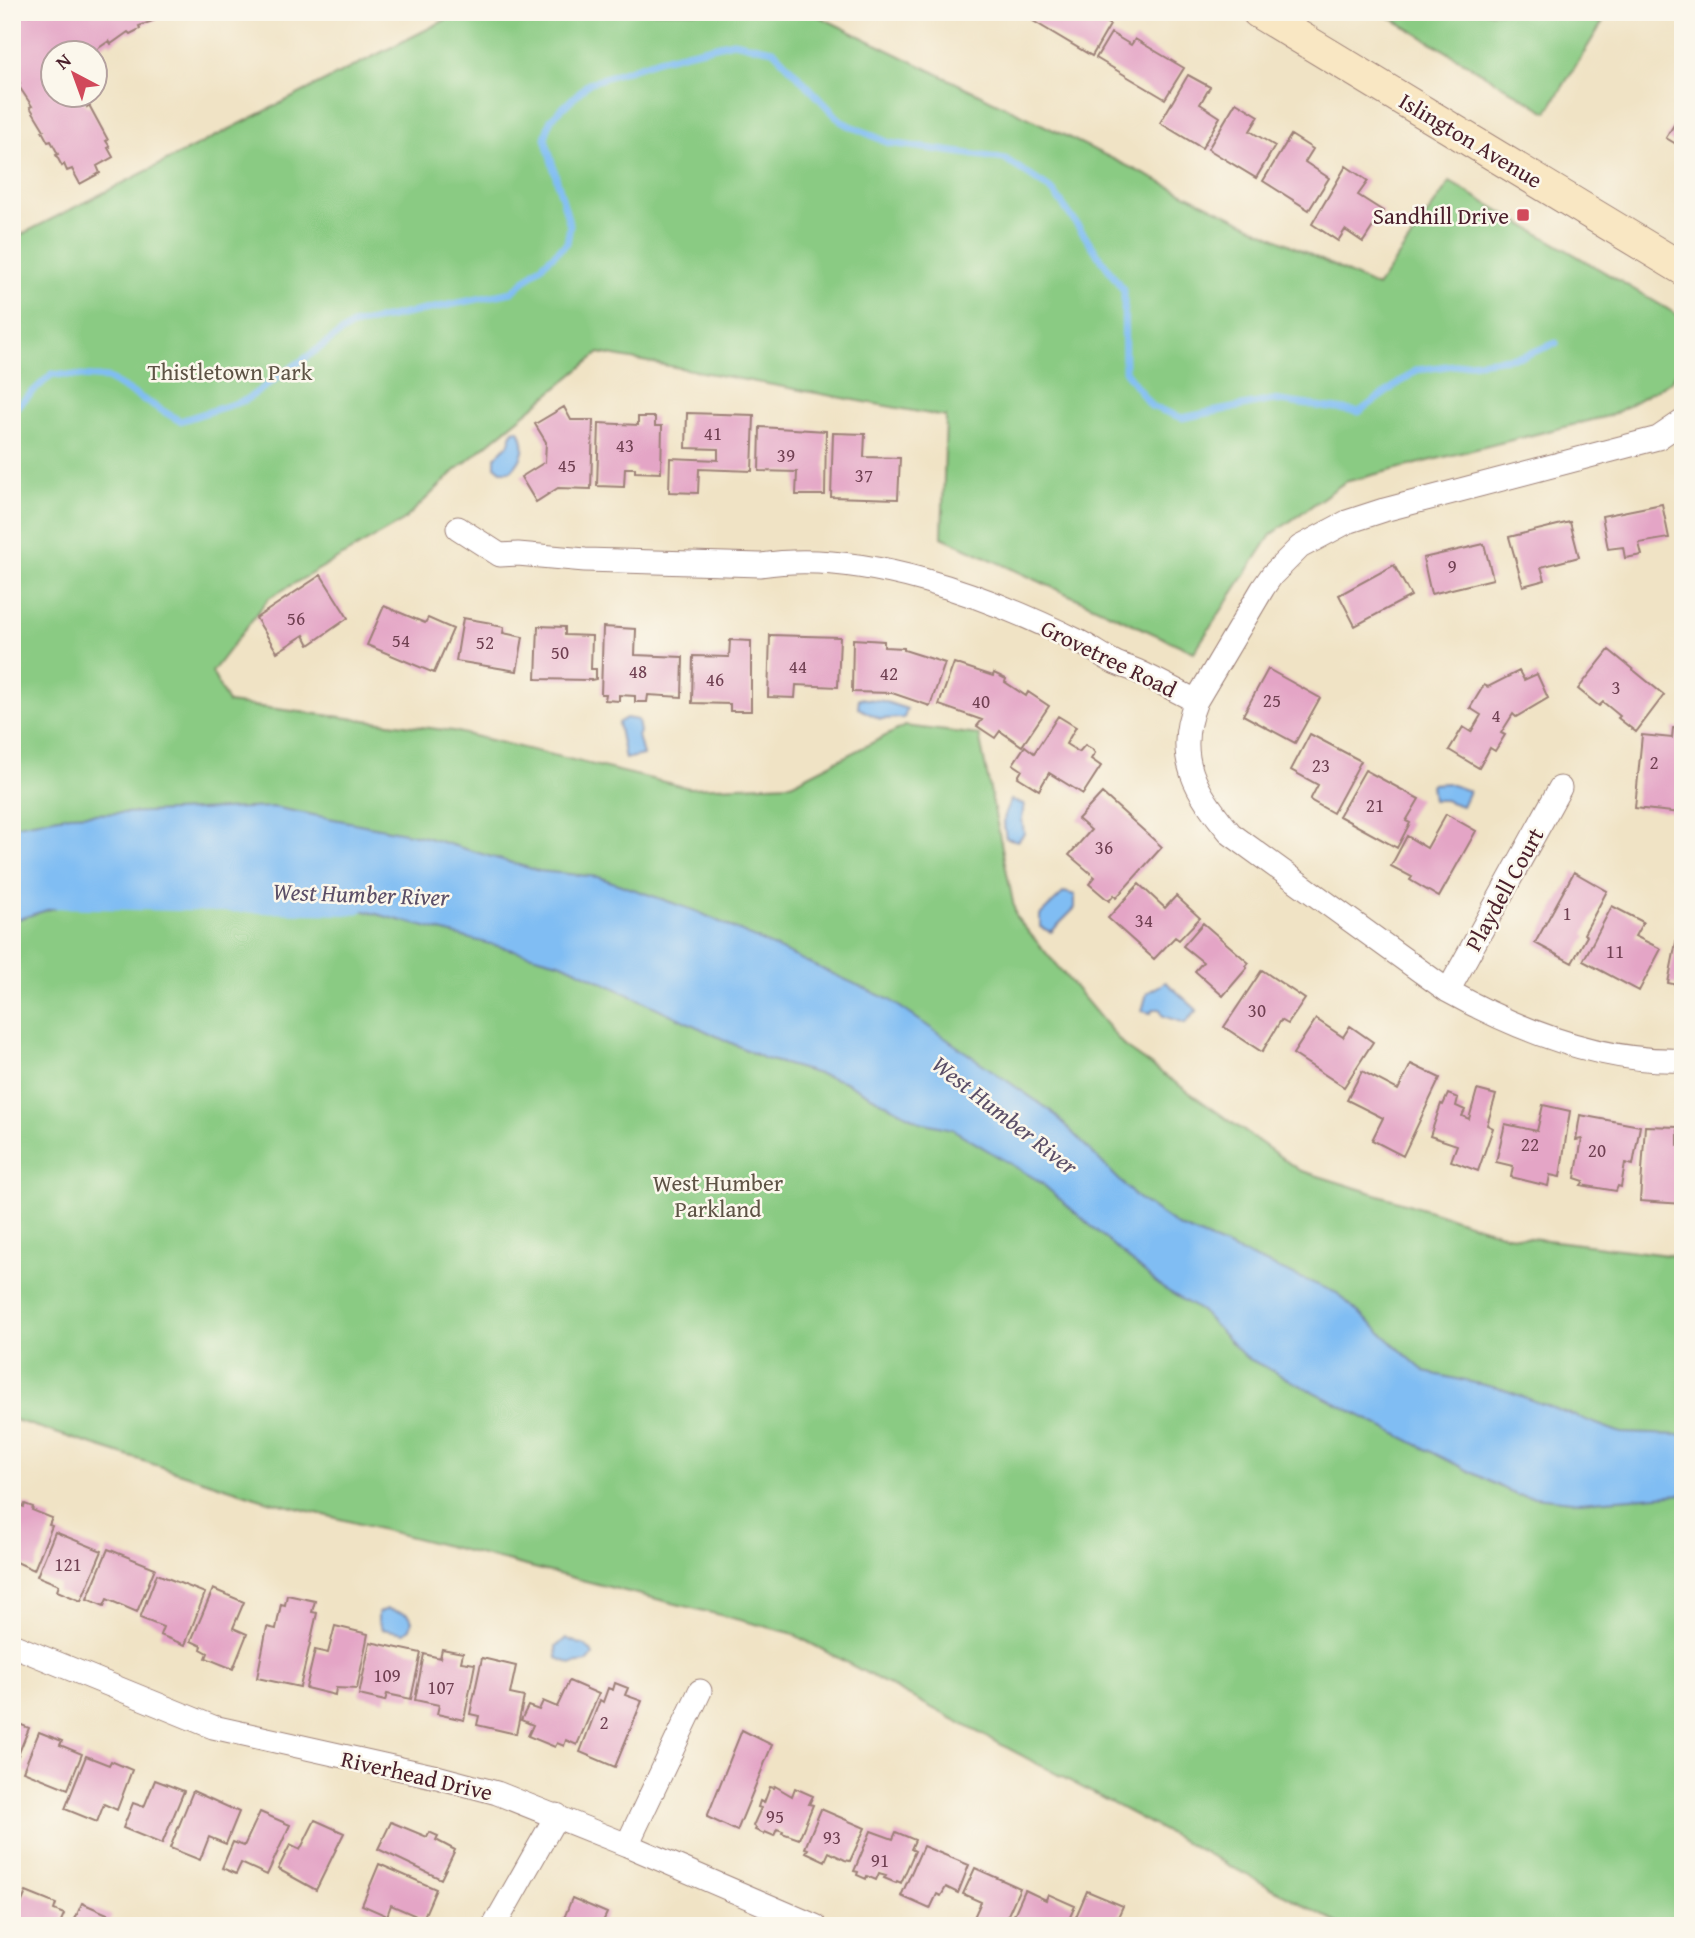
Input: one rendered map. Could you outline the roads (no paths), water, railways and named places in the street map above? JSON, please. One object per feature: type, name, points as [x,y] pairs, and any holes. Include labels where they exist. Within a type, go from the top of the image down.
[{"type":"main road","name":"Islington Avenue","points":[[1258,12],[1683,269]]},
{"type":"street","points":[[1196,701],[1263,588],[1300,547],[1346,522],[1658,438],[1683,421]]},
{"type":"street","name":"Grovetree Road","points":[[458,528],[500,555],[761,565],[783,561],[827,562],[934,582],[1017,613],[1196,701],[1190,716],[1186,758],[1194,784],[1231,834],[1448,991],[1475,1006],[1543,1035],[1622,1055],[1660,1061],[1683,1060]]},
{"type":"street","name":"Playdell Court","points":[[1448,991],[1560,788]]},
{"type":"street","name":"Riverhead Drive","points":[[12,1645],[213,1727],[497,1793],[627,1844],[815,1926]]},
{"type":"street","points":[[627,1844],[701,1692]]},
{"type":"street","points":[[494,1926],[557,1815]]},
{"type":"water","points":[[519,430],[523,447],[519,462],[511,471],[501,471],[495,466],[495,457],[508,445],[513,431]]},
{"type":"water","points":[[859,698],[883,701],[907,709],[904,718],[880,719],[858,708]]},
{"type":"water","points":[[626,718],[638,720],[638,736],[643,755],[625,759],[618,723]]},
{"type":"water","points":[[1447,783],[1469,791],[1462,806],[1444,800],[1433,800],[1431,784]]},
{"type":"water","points":[[1011,800],[1024,804],[1024,834],[1018,841],[1006,838],[1005,814]]},
{"type":"water","points":[[273,807],[425,837],[539,871],[598,877],[696,911],[890,1000],[1051,1111],[1135,1196],[1178,1226],[1337,1293],[1425,1372],[1502,1389],[1621,1433],[1683,1435],[1683,1494],[1580,1502],[1516,1495],[1245,1357],[1201,1311],[1161,1287],[1039,1181],[952,1129],[920,1122],[843,1081],[763,1058],[562,963],[247,880],[70,903],[12,921],[12,826],[69,815]]},
{"type":"water","points":[[1064,892],[1075,895],[1075,908],[1051,932],[1040,927],[1040,915]]},
{"type":"water","points":[[1166,982],[1197,1010],[1185,1023],[1163,1016],[1160,1009],[1153,1009],[1151,1013],[1142,1011],[1147,993]]},
{"type":"water","points":[[387,1609],[407,1614],[412,1620],[410,1629],[404,1633],[382,1629],[378,1613]]},
{"type":"water","points":[[566,1638],[586,1646],[593,1655],[587,1662],[571,1664],[557,1658],[556,1647]]},
{"type":"waterway","points":[[12,411],[52,374],[107,378],[180,421],[246,400],[352,325],[512,292],[567,243],[570,226],[545,138],[551,119],[589,83],[661,59],[733,42],[773,50],[842,122],[889,143],[1005,159],[1053,191],[1124,291],[1125,371],[1151,406],[1182,418],[1273,400],[1359,412],[1417,370],[1523,356],[1556,343]]},
{"type":"waterway","name":"West Humber River","points":[[12,885],[350,893]]},
{"type":"place","name":"Sandhill Drive","points":[[1523,215]]},
{"type":"park label","name":"Thistletown Park","points":[[230,371]]},
{"type":"park label","name":"West Humber Parkland","points":[[718,1195]]}]
